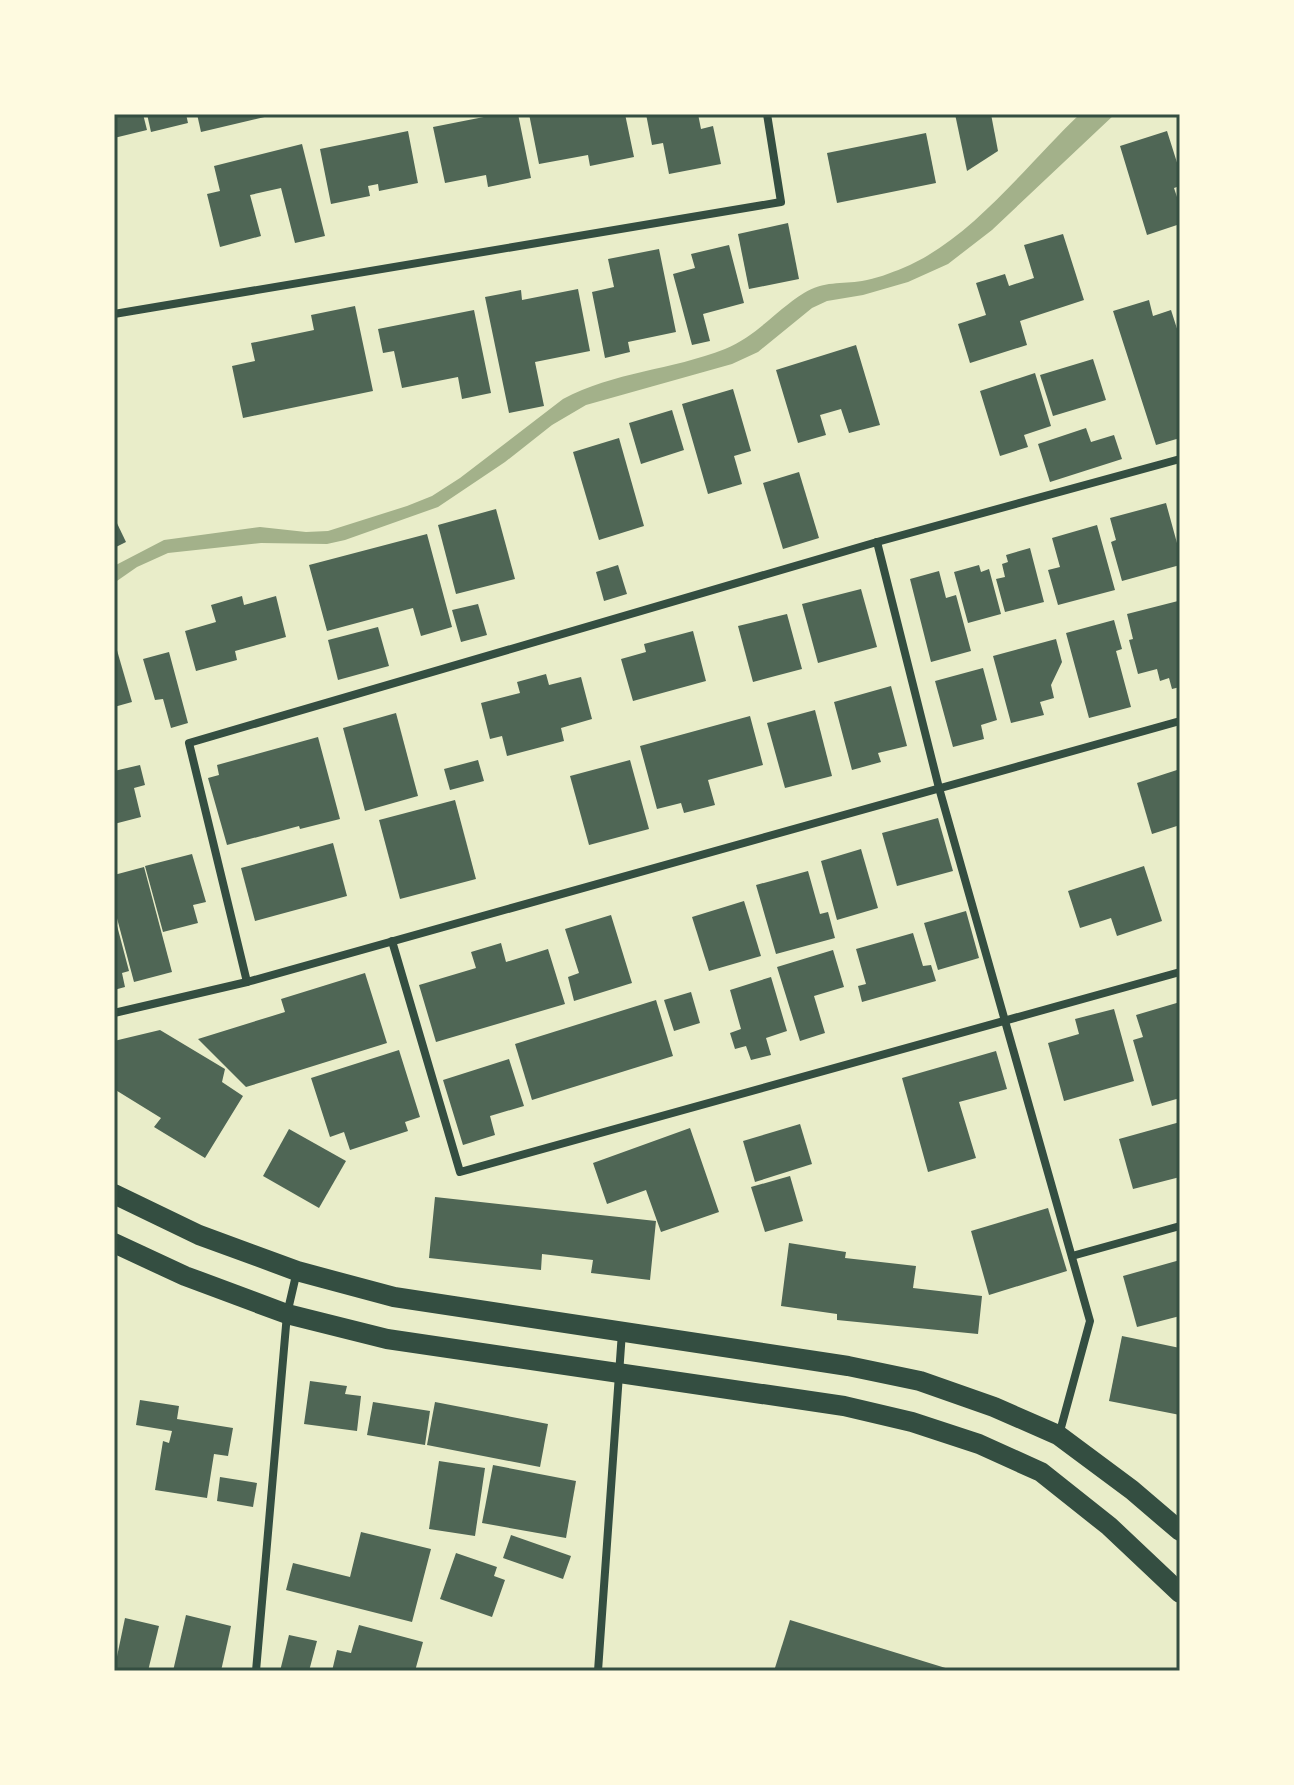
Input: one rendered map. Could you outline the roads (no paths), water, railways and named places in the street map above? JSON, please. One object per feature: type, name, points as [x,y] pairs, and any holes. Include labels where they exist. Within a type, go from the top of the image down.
[{"type":"main road","points":[[114,1194],[199,1235],[297,1271],[394,1297],[848,1366],[920,1381],[994,1407],[1058,1435],[1132,1490],[1180,1531]]},
{"type":"main road","points":[[114,1243],[185,1276],[287,1314],[387,1339],[844,1406],[912,1422],[979,1444],[1041,1472],[1109,1526],[1180,1593]]},
{"type":"street","points":[[114,314],[781,202],[767,114]]},
{"type":"street","points":[[247,982],[189,743],[877,542],[1180,459]]},
{"type":"street","points":[[877,542],[939,788],[1090,1321],[1058,1435]]},
{"type":"street","points":[[114,1013],[247,982],[1180,721]]},
{"type":"street","points":[[392,941],[460,1172],[1180,972]]},
{"type":"street","points":[[1072,1256],[1180,1226]]},
{"type":"street","points":[[256,1671],[287,1314],[297,1271]]},
{"type":"street","points":[[598,1671],[622,1331]]}]
